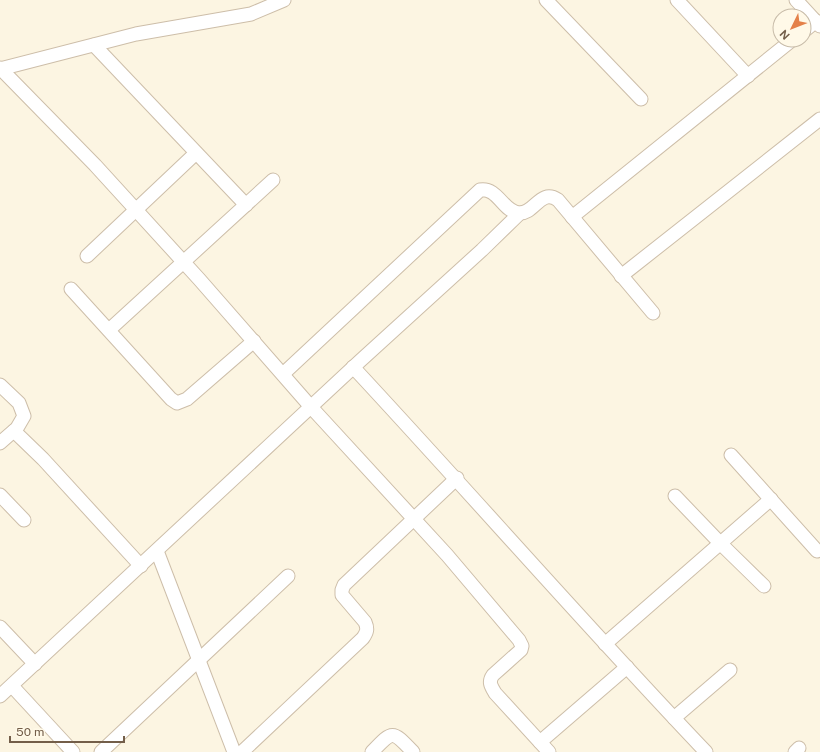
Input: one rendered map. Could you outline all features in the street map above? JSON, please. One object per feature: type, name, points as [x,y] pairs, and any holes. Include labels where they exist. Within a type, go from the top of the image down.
[{"type":"street","points":[[0,69],[136,34],[251,14],[284,0]]},
{"type":"street","points":[[546,0],[640,99]]},
{"type":"street","points":[[678,0],[748,76]]},
{"type":"street","points":[[796,0],[818,23]]},
{"type":"street","points":[[94,45],[246,205]]},
{"type":"street","points":[[572,217],[782,48]]},
{"type":"street","points":[[0,69],[95,165],[135,209],[254,341],[311,407],[415,520],[519,640],[522,646],[521,650],[493,675],[490,679],[490,684],[495,693],[549,752]]},
{"type":"street","points":[[621,276],[820,119]]},
{"type":"street","points":[[88,256],[135,209],[196,153]]},
{"type":"street","points":[[109,330],[273,180]]},
{"type":"street","points":[[283,374],[475,193],[480,190],[489,191],[514,211],[520,213]]},
{"type":"street","points":[[0,696],[353,367],[482,250],[520,213],[548,196],[552,196],[558,200],[653,313]]},
{"type":"street","points":[[71,289],[171,399],[177,402],[188,399],[254,341]]},
{"type":"street","points":[[353,367],[456,478],[627,668],[706,752]]},
{"type":"street","points":[[0,385],[22,410],[24,416],[22,423],[0,443]]},
{"type":"street","points":[[14,431],[42,459],[141,566]]},
{"type":"street","points":[[731,455],[817,551]]},
{"type":"street","points":[[242,752],[363,638],[367,632],[367,627],[365,622],[345,600],[342,590],[344,585],[415,520],[456,478]]},
{"type":"street","points":[[0,495],[24,520]]},
{"type":"street","points":[[675,496],[764,586]]},
{"type":"street","points":[[605,644],[771,499]]},
{"type":"street","points":[[157,551],[198,662],[234,752]]},
{"type":"street","points":[[101,752],[288,576]]},
{"type":"street","points":[[0,627],[35,664]]},
{"type":"street","points":[[540,742],[627,668]]},
{"type":"street","points":[[674,718],[730,670]]},
{"type":"street","points":[[12,686],[73,752]]},
{"type":"street","points":[[372,752],[384,740],[394,735],[398,736],[413,752]]}]
